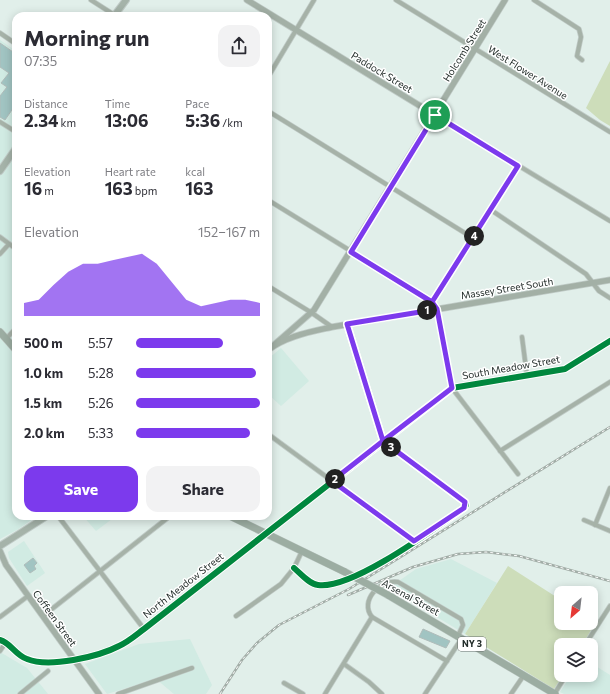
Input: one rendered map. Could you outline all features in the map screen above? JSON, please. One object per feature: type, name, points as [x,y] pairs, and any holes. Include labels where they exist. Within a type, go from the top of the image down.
[{"type":"highway","points":[[0,332],[12,346]]},
{"type":"highway","name":"Arsenal Street","points":[[238,520],[303,551],[388,595],[555,694]]},
{"type":"main road","points":[[118,12],[126,0]]},
{"type":"main road","name":"Paddock Street","points":[[247,0],[267,12]]},
{"type":"main road","name":"Holcomb Street","points":[[274,345],[312,313],[506,0]]},
{"type":"main road","name":"Paddock Street","points":[[272,15],[435,115]]},
{"type":"main road","points":[[0,171],[12,154]]},
{"type":"main road","points":[[0,166],[8,159]]},
{"type":"main road","name":"Massey Street South","points":[[274,345],[308,332],[347,324],[610,280]]},
{"type":"main road","points":[[0,546],[41,520]]},
{"type":"main road","name":"Coffeen Street","points":[[0,551],[6,565],[99,694]]},
{"type":"street","points":[[91,0],[109,12]]},
{"type":"street","points":[[272,71],[314,0]]},
{"type":"street","name":"West Flower Avenue","points":[[396,0],[402,1],[610,132]]},
{"type":"street","points":[[534,0],[579,29],[581,37],[577,56],[582,60]]},
{"type":"street","points":[[0,33],[12,41]]},
{"type":"street","points":[[272,113],[473,238]]},
{"type":"street","name":"Paddock Street","points":[[435,115],[610,221]]},
{"type":"street","points":[[0,122],[12,130]]},
{"type":"street","points":[[426,311],[518,166]]},
{"type":"street","points":[[272,203],[432,302],[437,309],[452,388],[518,474]]},
{"type":"street","points":[[491,210],[586,274],[599,291],[610,298]]},
{"type":"street","points":[[0,237],[12,246]]},
{"type":"street","points":[[0,254],[9,244]]},
{"type":"street","points":[[272,288],[332,327]]},
{"type":"street","points":[[294,568],[318,586],[338,584],[356,576],[414,541],[464,508],[465,502],[383,441],[347,324]]},
{"type":"street","points":[[6,339],[12,332]]},
{"type":"street","points":[[522,337],[527,376]]},
{"type":"street","name":"South Meadow Street","points":[[265,533],[452,388],[565,369],[610,341]]},
{"type":"street","points":[[500,451],[610,382]]},
{"type":"street","points":[[272,439],[414,541]]},
{"type":"street","points":[[595,525],[610,488]]},
{"type":"street","points":[[61,520],[144,629]]},
{"type":"street","points":[[43,616],[165,520]]},
{"type":"street","points":[[584,520],[610,531]]},
{"type":"street","name":"North Meadow Street","points":[[6,642],[17,655],[32,661],[47,663],[75,660],[110,650],[126,642],[144,629],[265,533]]},
{"type":"street","points":[[236,616],[281,584],[294,568],[303,551]]},
{"type":"street","points":[[425,694],[447,661],[460,637],[463,625],[460,619],[398,582],[389,582],[373,590],[368,605],[369,612],[372,617],[447,661]]},
{"type":"street","points":[[0,617],[28,596]]},
{"type":"street","points":[[589,638],[610,606]]},
{"type":"street","points":[[325,694],[372,617]]},
{"type":"street","points":[[0,640],[6,642],[0,651]]},
{"type":"street","points":[[344,664],[369,682],[382,694]]},
{"type":"street","points":[[118,694],[192,668]]},
{"type":"street","points":[[20,694],[48,671]]},
{"type":"street","points":[[511,694],[524,675]]},
{"type":"street","points":[[555,694],[562,682]]},
{"type":"street","points":[[284,683],[303,694]]},
{"type":"shaded area","points":[[0,40],[12,48],[12,520],[31,520],[0,539]]},
{"type":"shaded area","points":[[281,348],[309,381],[281,406],[272,398],[272,356]]},
{"type":"shaded area","points":[[86,520],[111,520],[96,531]]},
{"type":"shaded area","points":[[24,541],[45,573],[27,586],[9,558],[8,552]]},
{"type":"shaded area","points":[[451,559],[497,583],[465,634],[389,588],[416,569]]},
{"type":"shaded area","points":[[190,639],[212,685],[206,694],[174,694],[156,679],[107,694],[85,664],[139,644]]},
{"type":"shaded area","points":[[0,652],[27,668],[48,694],[0,694]]},
{"type":"shaded area","points":[[598,667],[610,675],[610,694],[564,694],[560,692],[566,682],[598,682]]},
{"type":"green space","points":[[610,61],[610,126],[586,108]]},
{"type":"green space","points":[[508,566],[554,596],[554,630],[591,630],[586,638],[554,638],[554,682],[558,682],[554,689],[465,634]]},
{"type":"building","points":[[0,43],[12,51],[12,110],[5,120],[0,117],[0,96],[7,87],[1,83],[9,73],[0,67]]},
{"type":"building","points":[[33,558],[37,563],[34,566],[36,569],[30,573],[24,565]]},
{"type":"building","points":[[423,629],[450,641],[446,648],[419,637]]},
{"type":"railway","points":[[220,694],[242,660],[257,643],[279,625],[349,589],[610,427]]},
{"type":"railway","points":[[348,595],[413,567],[458,554],[486,552],[519,556],[610,581]]},
{"type":"cycle path","points":[[294,568],[308,581],[318,585],[333,584],[351,578],[393,556],[464,508],[466,505],[465,502],[383,441],[347,324]]},
{"type":"cycle path","points":[[0,640],[19,655],[27,659],[48,662],[73,660],[99,654],[119,646],[144,629],[452,388],[565,369],[610,341]]},
{"type":"route","points":[[435,115],[351,252],[432,302],[426,311],[347,324],[383,441],[332,481],[414,541],[464,508],[466,505],[465,502],[383,441],[452,388],[437,309],[432,302],[518,166],[435,115]]}]
